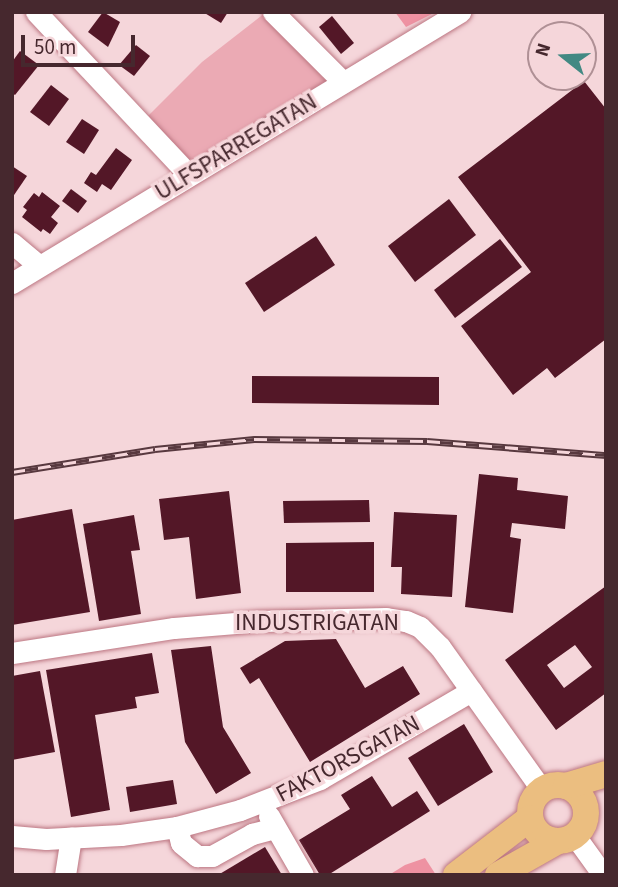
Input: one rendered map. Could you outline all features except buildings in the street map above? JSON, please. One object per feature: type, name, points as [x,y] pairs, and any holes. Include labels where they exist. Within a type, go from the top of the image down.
[{"type":"main road","points":[[573,833],[542,836],[530,818],[531,805],[554,788],[606,774]]},
{"type":"main road","points":[[554,788],[583,799],[573,833]]},
{"type":"main road","points":[[498,875],[573,833],[606,802]]},
{"type":"main road","points":[[456,875],[530,818]]},
{"type":"street","points":[[36,12],[188,174]]},
{"type":"street","points":[[273,12],[343,82]]},
{"type":"street","name":"ULFSPARREGATAN","points":[[12,283],[188,174],[460,12]]},
{"type":"street","points":[[12,243],[39,266]]},
{"type":"street","name":"INDUSTRIGATAN","points":[[12,653],[174,628],[260,621],[386,618],[420,627],[440,646],[471,691],[554,788]]},
{"type":"street","name":"FAKTORSGATAN","points":[[12,836],[71,837],[177,827],[262,803],[320,779],[471,691]]},
{"type":"street","points":[[262,803],[303,875]]},
{"type":"street","points":[[177,827],[181,843],[197,856],[212,856],[252,834],[274,828]]},
{"type":"street","points":[[573,833],[603,875]]},
{"type":"street","points":[[65,875],[71,837]]},
{"type":"shaded area","points":[[395,12],[436,12],[406,27]]},
{"type":"shaded area","points":[[265,13],[326,81],[188,166],[145,119],[202,62]]},
{"type":"shaded area","points":[[425,858],[436,875],[389,875],[405,865]]},
{"type":"railway","points":[[12,472],[155,449],[254,439],[427,441],[606,455]]}]
